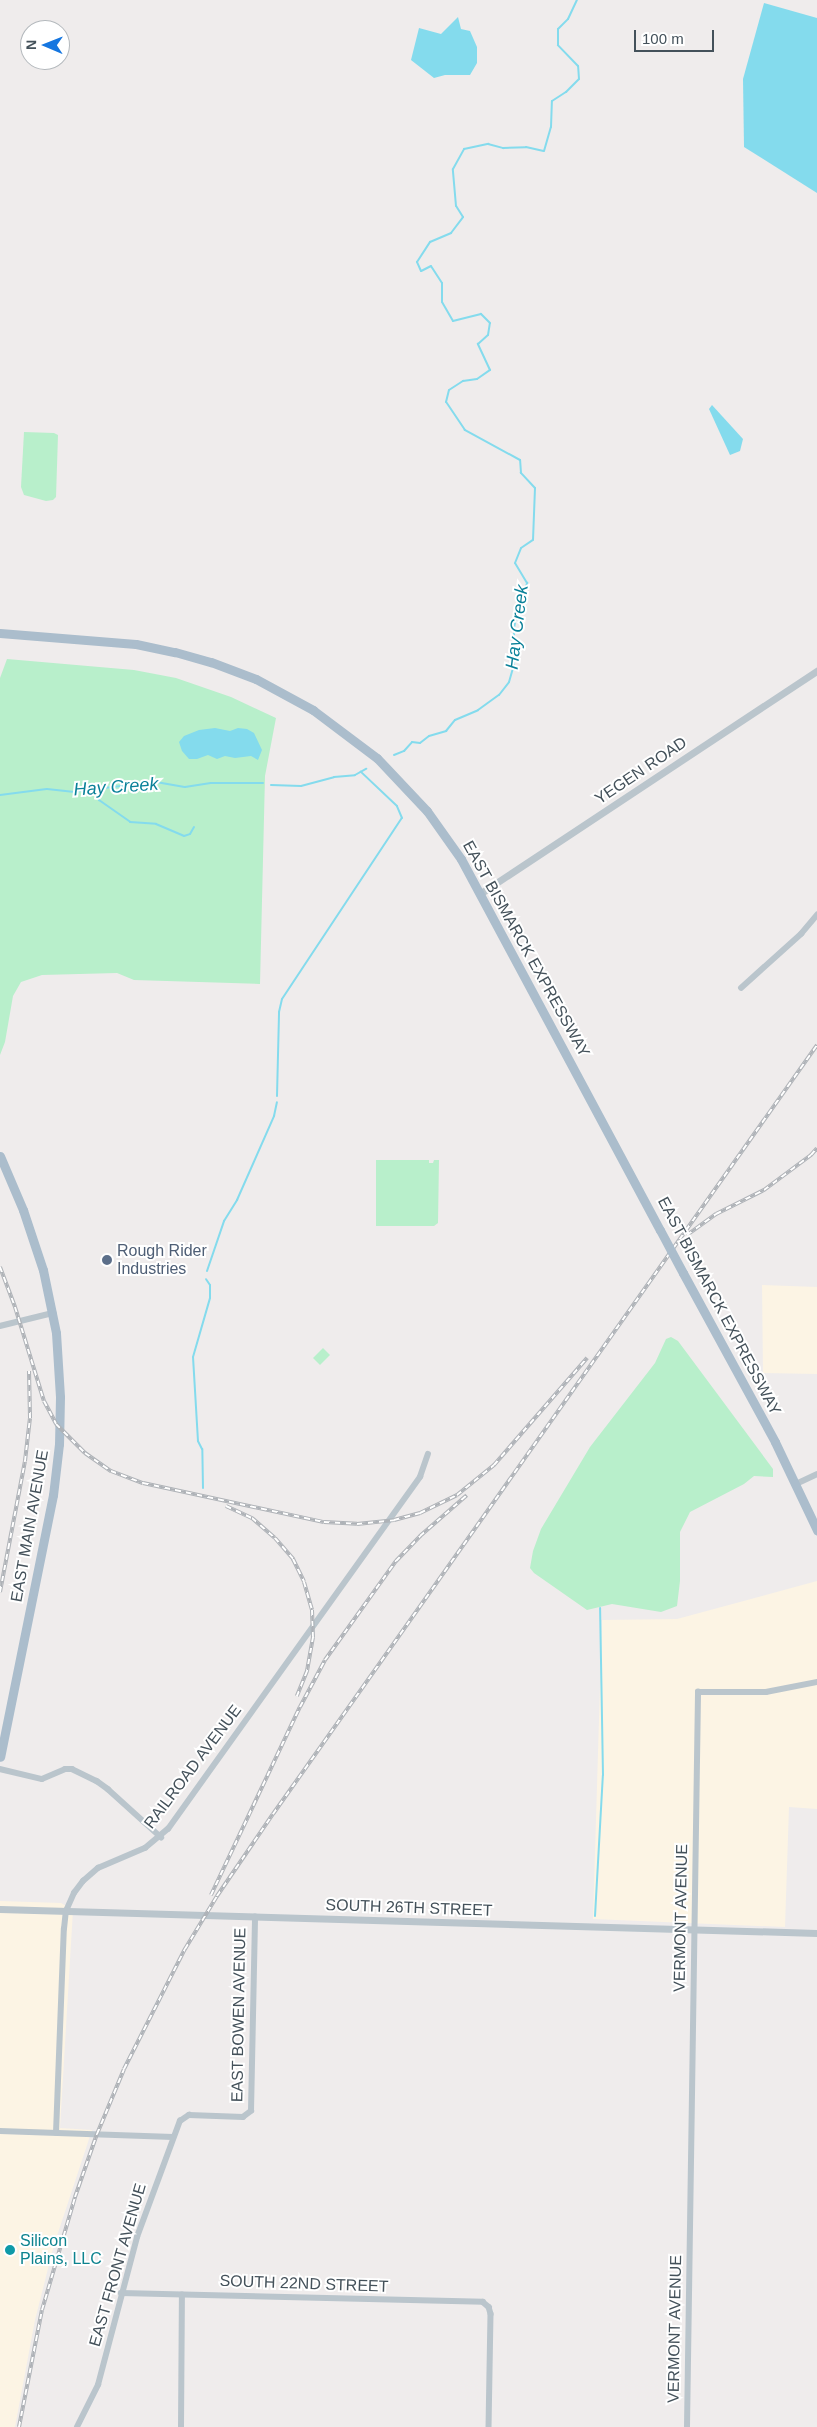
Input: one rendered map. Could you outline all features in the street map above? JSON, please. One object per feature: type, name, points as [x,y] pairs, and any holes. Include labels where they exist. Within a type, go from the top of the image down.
[{"type":"main road","name":"EAST BISMARCK EXPRESSWAY","points":[[0,633],[104,640],[175,652],[235,670],[289,696],[344,732],[396,777],[438,826],[481,893],[796,1484],[817,1530]]},
{"type":"main road","name":"EAST MAIN AVENUE","points":[[0,1156],[32,1234],[53,1313],[60,1391],[57,1470],[49,1519],[0,1756]]},
{"type":"street","name":"YEGEN ROAD","points":[[481,893],[817,671]]},
{"type":"street","points":[[741,988],[801,934],[817,915]]},
{"type":"street","points":[[0,1326],[53,1313]]},
{"type":"street","name":"RAILROAD AVENUE","points":[[56,2133],[66,1911],[78,1887],[93,1872],[109,1862],[145,1848],[161,1837],[420,1477],[428,1454]]},
{"type":"street","points":[[796,1484],[817,1474]]},
{"type":"street","name":"VERMONT AVENUE","points":[[687,2427],[696,1930],[698,1692],[766,1692],[817,1682]]},
{"type":"street","points":[[0,1769],[42,1779],[65,1769],[72,1769],[102,1785],[161,1837]]},
{"type":"street","name":"SOUTH 26TH STREET","points":[[0,1909],[817,1933]]},
{"type":"street","name":"EAST BOWEN AVENUE","points":[[189,2116],[239,2117],[249,2114],[252,2103],[254,1917]]},
{"type":"street","name":"EAST FRONT AVENUE","points":[[77,2427],[98,2385],[121,2293],[145,2213],[180,2121],[189,2116]]},
{"type":"street","points":[[0,2131],[173,2137]]},
{"type":"street","name":"SOUTH 22ND STREET","points":[[121,2293],[483,2302],[491,2314],[490,2427]]},
{"type":"street","points":[[181,2427],[182,2295]]},
{"type":"shaded area","points":[[762,1285],[817,1287],[817,1374],[763,1373]]},
{"type":"shaded area","points":[[817,1581],[817,1809],[789,1807],[785,1927],[593,1919],[602,1620],[677,1619]]},
{"type":"shaded area","points":[[0,1901],[61,1903],[73,1910],[60,2128],[92,2130],[54,2245],[35,2320],[15,2427],[0,2427]]},
{"type":"green space","points":[[24,432],[54,433],[58,435],[56,497],[53,500],[46,501],[24,495],[21,487]]},
{"type":"green space","points":[[7,659],[134,670],[176,678],[231,697],[276,718],[265,776],[260,984],[134,980],[117,973],[42,975],[21,982],[13,996],[5,1042],[0,1055],[0,678]]},
{"type":"green space","points":[[376,1160],[429,1160],[429,1163],[433,1163],[434,1160],[439,1160],[438,1223],[434,1226],[376,1226]]},
{"type":"green space","points":[[671,1337],[678,1341],[773,1469],[773,1477],[754,1476],[744,1484],[690,1512],[680,1532],[680,1581],[677,1606],[661,1612],[612,1604],[587,1610],[534,1573],[530,1568],[533,1551],[541,1529],[590,1447],[655,1363],[666,1339]]},
{"type":"green space","points":[[323,1348],[330,1355],[320,1365],[313,1358]]},
{"type":"water","points":[[764,3],[817,18],[817,193],[744,147],[743,79]]},
{"type":"water","points":[[458,17],[461,29],[470,31],[477,47],[477,63],[470,75],[445,75],[434,78],[411,60],[419,28],[441,34]]},
{"type":"water","points":[[712,405],[743,439],[740,451],[730,455],[709,409]]},
{"type":"water","points":[[215,728],[230,731],[238,728],[247,729],[254,733],[262,750],[258,760],[251,756],[235,758],[225,756],[217,759],[208,755],[197,759],[189,759],[182,751],[179,742],[184,736],[199,730]]},
{"type":"waterway","name":"Hay Creek","points":[[394,755],[404,751],[412,742],[420,743],[429,736],[446,731],[455,720],[478,710],[499,695],[509,682],[514,665],[514,628],[518,607],[527,583],[515,563],[521,548],[533,540],[535,488],[521,473],[520,460],[465,430],[446,402],[449,390],[463,381],[477,379],[490,370],[478,344],[488,335],[490,323],[481,314],[453,321],[442,302],[442,283],[431,266],[421,271],[417,262],[430,242],[451,233],[463,217],[456,206],[453,169],[464,149],[488,144],[503,148],[526,147],[544,151],[551,127],[552,101],[566,92],[579,79],[578,66],[558,45],[558,29],[568,19],[577,0]]},
{"type":"waterway","name":"Hay Creek","points":[[271,785],[301,786],[334,777],[355,775],[366,769]]},
{"type":"waterway","points":[[277,1096],[279,1012],[282,999],[402,818],[397,806],[361,772]]},
{"type":"waterway","name":"Hay Creek","points":[[0,795],[47,789],[77,792],[87,788],[95,789],[156,782],[185,787],[211,783],[263,783]]},
{"type":"waterway","points":[[95,790],[99,800],[130,822],[156,824],[184,836],[190,834],[194,827]]},
{"type":"waterway","points":[[207,1271],[224,1221],[237,1200],[274,1116],[277,1102]]},
{"type":"waterway","points":[[203,1488],[202,1449],[198,1441],[193,1357],[210,1298],[210,1285],[206,1279]]},
{"type":"waterway","points":[[595,1916],[603,1775],[600,1608]]},
{"type":"railway","points":[[19,2427],[42,2310],[75,2197],[97,2134],[124,2069],[185,1949],[217,1896],[273,1814],[817,1045]]},
{"type":"railway","points":[[687,1235],[716,1214],[764,1190],[811,1155],[817,1148]]},
{"type":"railway","points":[[0,1267],[15,1307],[44,1401],[56,1424],[85,1453],[111,1471],[143,1483],[324,1522],[357,1524],[394,1520],[420,1513],[457,1495],[494,1465],[587,1358]]},
{"type":"railway","points":[[0,1592],[25,1461],[30,1418],[29,1371]]},
{"type":"railway","points":[[211,1895],[300,1707],[325,1660],[396,1561],[420,1536],[467,1495]]},
{"type":"railway","points":[[226,1506],[252,1518],[275,1538],[293,1559],[304,1582],[312,1610],[313,1637],[307,1671],[297,1696]]},
{"type":"place","name":"Rough Rider Industries","points":[[107,1260]]},
{"type":"place","name":"Silicon Plains, LLC","points":[[10,2250]]}]
